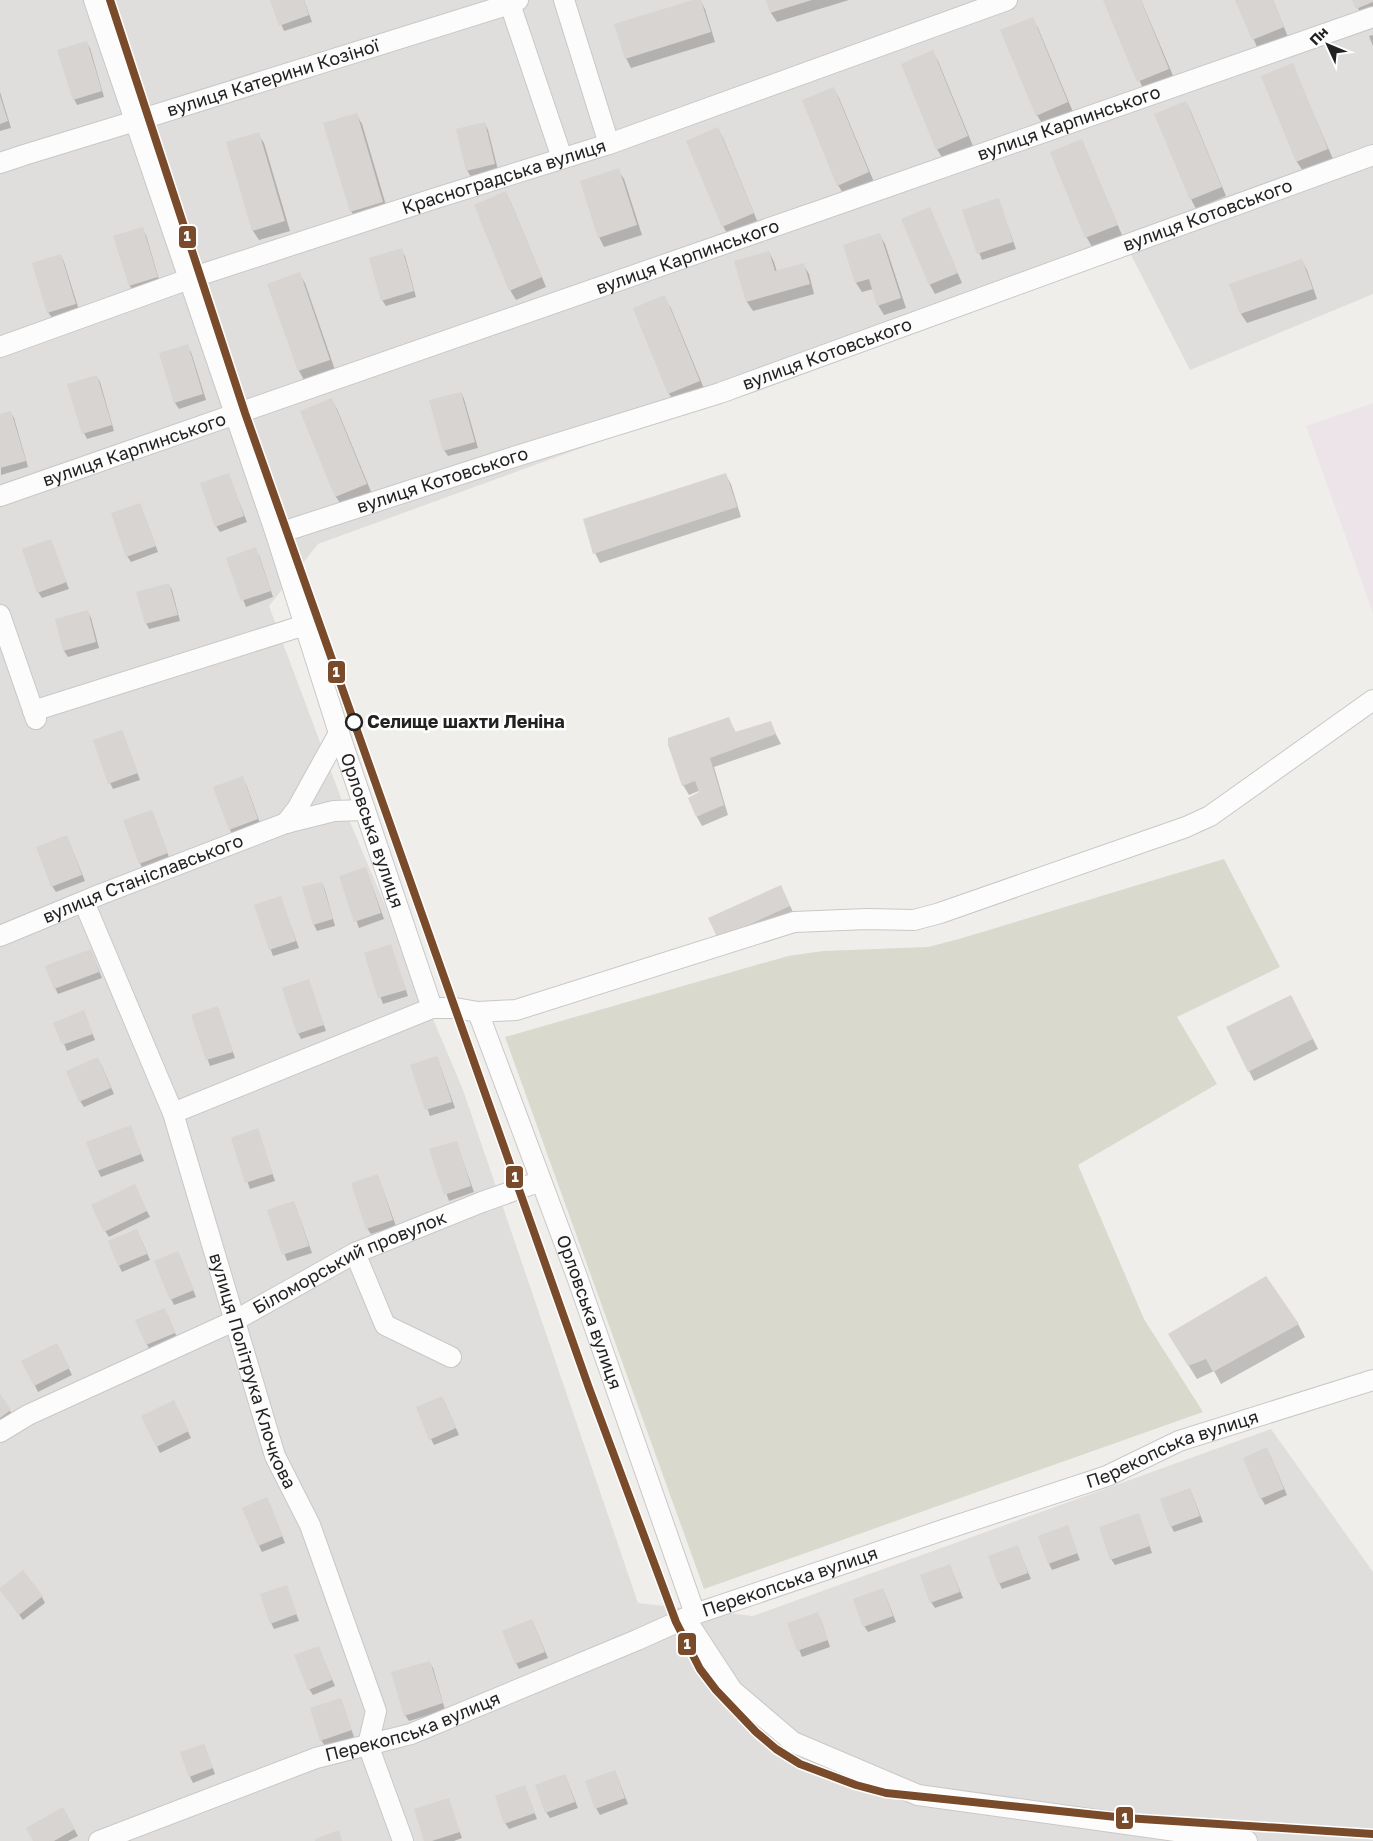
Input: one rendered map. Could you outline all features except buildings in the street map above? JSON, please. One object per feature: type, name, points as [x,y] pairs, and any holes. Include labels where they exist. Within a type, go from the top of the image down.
[{"type":"street","name":"Орловська вулиця","points":[[94,0],[276,534],[339,733],[432,1008]]},
{"type":"street","points":[[564,0],[609,144]]},
{"type":"street","name":"Красноградська вулиця","points":[[0,347],[188,280],[414,205],[609,144],[1007,0]]},
{"type":"street","name":"вулиця Катерини Козіної","points":[[0,164],[514,2]]},
{"type":"street","points":[[514,2],[562,158]]},
{"type":"street","name":"вулиця Карпинського","points":[[0,496],[235,416],[1373,18]]},
{"type":"street","name":"вулиця Котовського","points":[[276,534],[482,467],[720,393],[1373,155]]},
{"type":"street","points":[[0,614],[34,715],[305,626]]},
{"type":"street","points":[[173,1113],[432,1008],[454,1008],[478,1012],[516,1010],[794,922],[867,919],[914,920],[969,903],[1186,828],[1210,816],[1373,700]]},
{"type":"street","points":[[286,823],[297,810],[339,733]]},
{"type":"street","name":"вулиця Станіславського","points":[[0,936],[286,823],[334,811],[365,810]]},
{"type":"street","name":"вулиця Політрука Клочкова","points":[[84,902],[173,1113],[275,1456],[310,1525],[376,1711],[368,1745]]},
{"type":"street","name":"Орловська вулиця","points":[[478,1012],[576,1274],[690,1616],[732,1690],[793,1742],[918,1796],[1247,1841]]},
{"type":"street","name":"Біломорський провулок","points":[[0,1432],[28,1414],[234,1321],[355,1253],[482,1202],[541,1181]]},
{"type":"street","points":[[355,1253],[385,1325],[451,1357]]},
{"type":"street","name":"Перекопська вулиця","points":[[99,1841],[316,1758],[411,1734],[690,1616],[1108,1476],[1179,1441],[1373,1380]]},
{"type":"street","points":[[368,1745],[404,1841]]},
{"type":"shaded area","points":[[0,0],[1373,0],[1373,294],[1190,370],[1128,249],[318,544],[269,606],[350,822],[463,1090],[638,1603],[753,1616],[1271,1429],[1373,1572],[1373,1841],[0,1841]]},
{"type":"shaded area","points":[[1373,403],[1373,613],[1306,426]]},
{"type":"shaded area","points":[[1224,859],[1280,967],[1177,1017],[1217,1084],[1078,1165],[1144,1319],[1203,1412],[704,1589],[505,1037],[788,956],[823,951],[928,947]]},
{"type":"transit line","name":"1","points":[[110,0],[245,413],[589,1388],[676,1622],[700,1669],[716,1690],[756,1732],[776,1749],[800,1764],[856,1785],[886,1793],[1126,1818],[1373,1834]]},
{"type":"place","name":"Селище шахти Леніна","points":[[354,722]]}]
